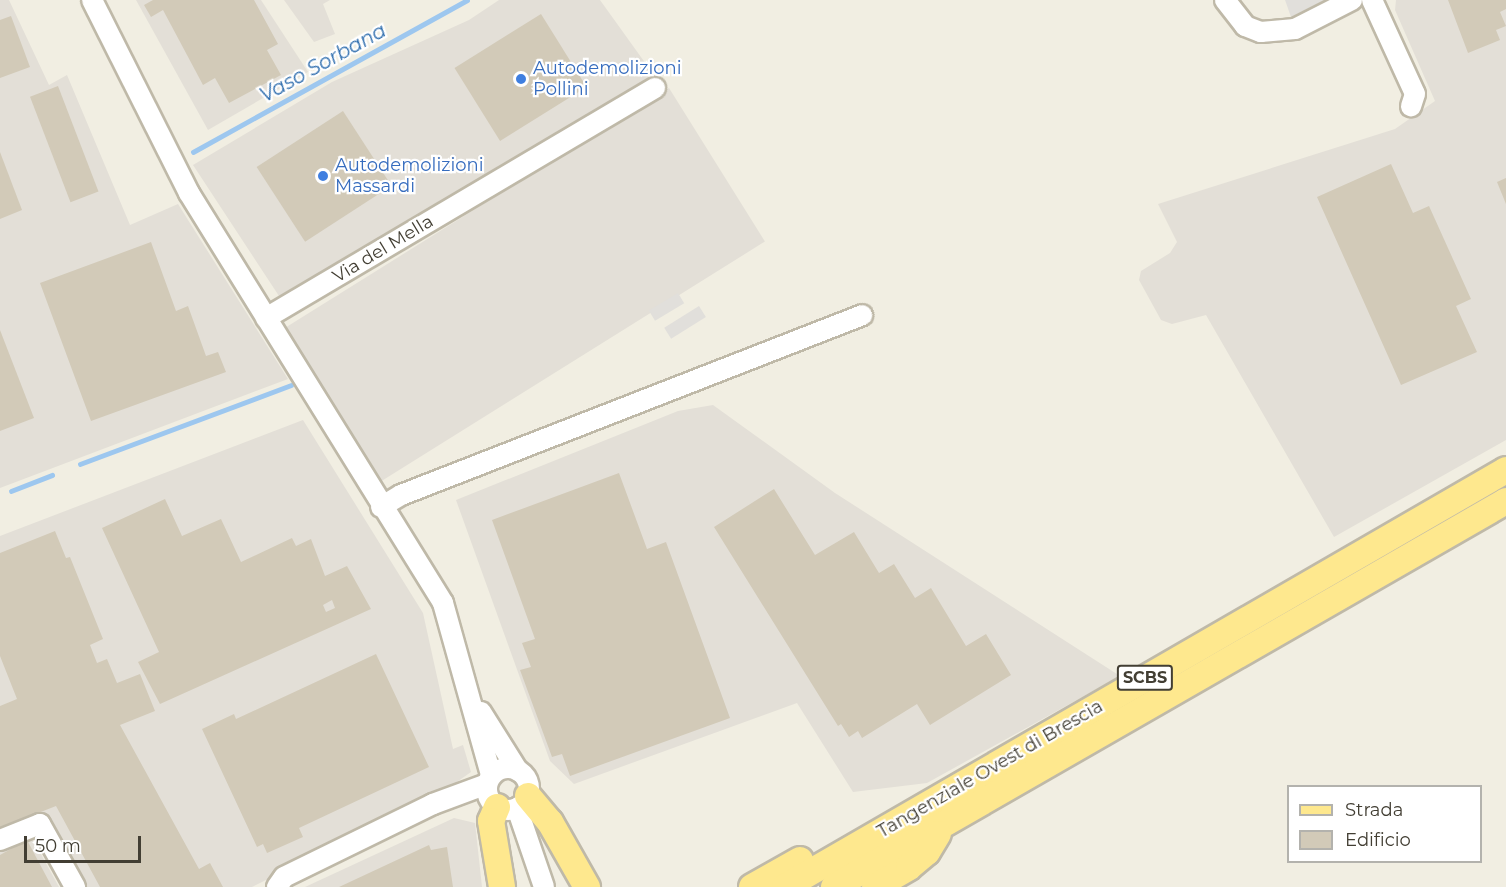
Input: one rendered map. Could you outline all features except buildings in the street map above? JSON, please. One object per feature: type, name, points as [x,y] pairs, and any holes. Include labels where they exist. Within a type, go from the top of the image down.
[{"type":"main road","name":"Tangenziale Ovest di Brescia","points":[[785,887],[1506,470]]},
{"type":"main road","name":"Tangenziale Ovest di Brescia","points":[[834,887],[1506,501]]},
{"type":"main road","points":[[502,887],[491,821],[501,795],[550,822],[587,887]]},
{"type":"main road","points":[[752,887],[886,809],[944,797]]},
{"type":"main road","points":[[875,887],[927,852],[943,826]]},
{"type":"street","points":[[92,0],[189,193],[381,507],[443,603],[501,795],[544,887]]},
{"type":"street","points":[[1225,0],[1245,26],[1261,32],[1295,29],[1352,0]]},
{"type":"street","points":[[1372,0],[1414,94],[1412,106]]},
{"type":"street","name":"Via del Mella","points":[[266,318],[654,87]]},
{"type":"street","points":[[381,507],[401,495],[862,315]]},
{"type":"street","points":[[277,887],[284,877],[433,804],[501,795],[528,782],[518,771],[470,695]]},
{"type":"street","points":[[501,795],[504,768],[518,771]]},
{"type":"street","points":[[0,840],[40,824],[75,887]]},
{"type":"shaded area","points":[[0,0],[9,0],[49,85],[67,75],[130,225],[178,204],[288,379],[0,488]]},
{"type":"shaded area","points":[[136,0],[261,0],[308,72],[208,130]]},
{"type":"shaded area","points":[[284,0],[330,0],[323,4],[335,34],[314,42]]},
{"type":"shaded area","points":[[499,0],[600,0],[656,78],[279,296],[193,165],[332,82],[469,20]]},
{"type":"shaded area","points":[[1285,0],[1325,0],[1291,17]]},
{"type":"shaded area","points":[[1396,0],[1506,0],[1506,440],[1334,537],[1206,315],[1172,324],[1161,320],[1139,280],[1141,271],[1170,253],[1177,242],[1158,204],[1395,129],[1435,101],[1395,10]]},
{"type":"shaded area","points":[[669,88],[765,241],[381,482],[285,328]]},
{"type":"shaded area","points":[[678,293],[684,303],[655,321],[649,311]]},
{"type":"shaded area","points":[[699,306],[706,317],[671,339],[664,328]]},
{"type":"shaded area","points":[[713,405],[835,493],[1120,676],[927,783],[853,792],[797,703],[574,784],[550,761],[456,500],[678,411]]},
{"type":"shaded area","points":[[303,420],[423,613],[453,749],[463,745],[471,772],[447,789],[252,887],[87,887],[48,816],[0,835],[0,536]]},
{"type":"shaded area","points":[[454,818],[475,823],[482,887],[305,887]]},
{"type":"shaded area","points":[[31,836],[59,887],[0,887],[0,849]]},
{"type":"waterway","name":"Vaso Sorbana","points":[[193,152],[467,0]]},
{"type":"waterway","name":"Vaso Sorbana","points":[[80,464],[291,385]]},
{"type":"waterway","name":"Vaso Sorbana","points":[[11,491],[52,475]]},
{"type":"place","name":"Autodemolizioni Pollini","points":[[521,79]]},
{"type":"place","name":"Autodemolizioni Massardi","points":[[323,176]]}]
